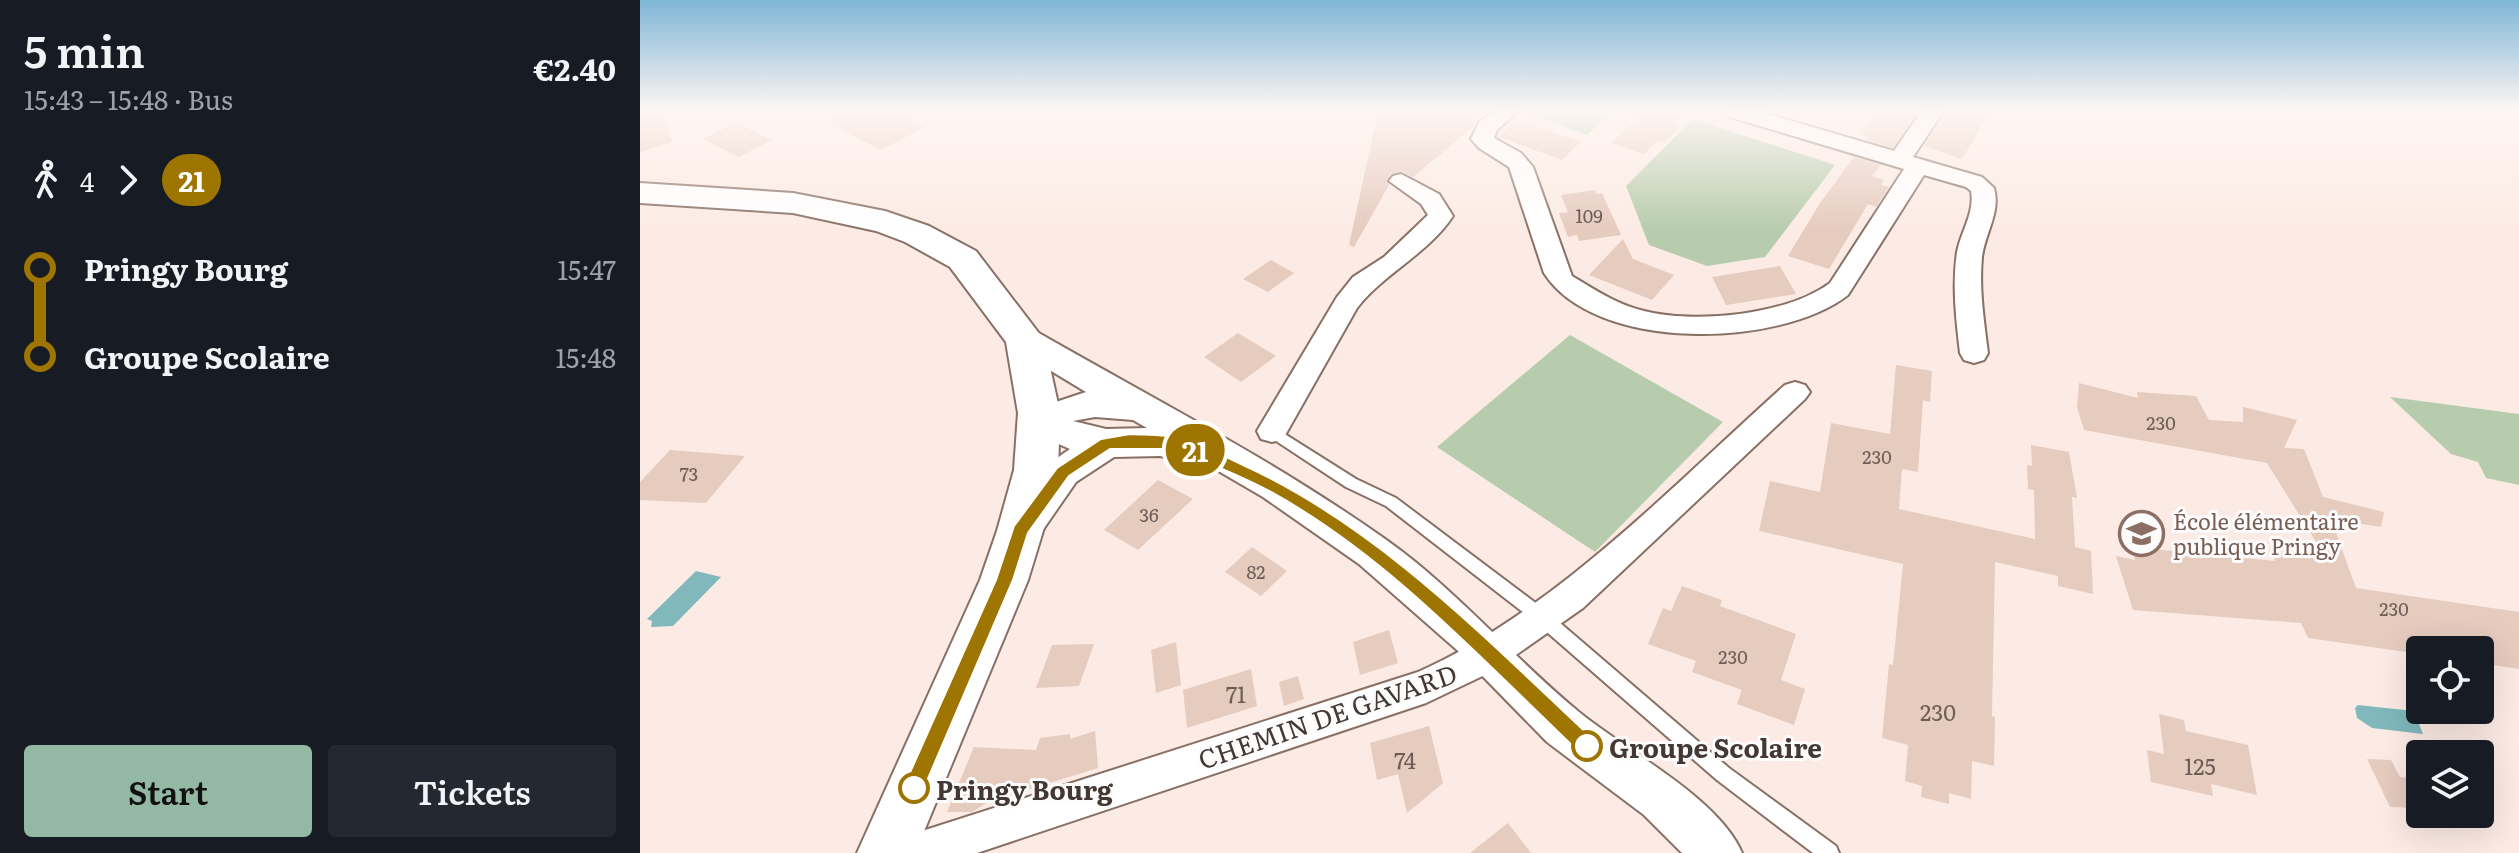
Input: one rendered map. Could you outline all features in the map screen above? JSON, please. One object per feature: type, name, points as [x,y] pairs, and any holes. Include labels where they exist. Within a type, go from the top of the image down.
[{"type":"main road","points":[[640,193],[793,203],[885,222],[917,234],[963,259],[1018,331],[1039,421],[1036,470],[1004,580],[886,853]]},
{"type":"main road","points":[[640,203],[787,213],[872,233],[950,272],[1018,331]]},
{"type":"street","points":[[1504,152],[1521,167],[1557,273],[1563,282],[1624,316],[1664,326],[1708,327],[1794,312],[1827,299],[1839,289],[1914,152]]},
{"type":"street","points":[[1868,152],[1974,182],[1982,188],[1986,199],[1971,247],[1970,321],[1974,353]]},
{"type":"street","points":[[1272,431],[1346,303],[1362,283],[1393,263],[1441,216],[1430,199],[1401,181]]},
{"type":"street","points":[[1018,331],[1276,487],[1373,552],[1423,592],[1563,727],[1661,799],[1717,853]]},
{"type":"street","name":"CHEMIN DE GAVARD","points":[[916,853],[1426,686],[1488,655],[1539,615],[1571,598],[1795,392]]},
{"type":"street","points":[[1039,421],[1074,406],[1106,402],[1145,410]]},
{"type":"street","points":[[1039,421],[1069,435],[1107,443],[1130,440],[1176,443],[1276,487]]},
{"type":"street","points":[[1020,531],[1063,472],[1107,443]]},
{"type":"lane","points":[[1272,431],[1351,483],[1391,502],[1539,615],[1723,774],[1829,853]]},
{"type":"green space","points":[[1660,152],[1794,152],[1835,165],[1765,257],[1707,266],[1649,245],[1626,186]]},
{"type":"green space","points":[[1570,335],[1723,422],[1595,552],[1437,447]]},
{"type":"green space","points":[[2390,397],[2519,414],[2519,485],[2486,478],[2478,462],[2451,454]]},
{"type":"water","points":[[696,571],[721,577],[673,626],[651,627],[652,621],[647,619]]},
{"type":"water","points":[[2358,705],[2406,710],[2406,724],[2419,724],[2423,734],[2372,728],[2357,718],[2355,708]]},
{"type":"building","points":[[729,152],[749,152],[739,157]]},
{"type":"building","points":[[1369,152],[1443,152],[1413,177],[1402,171],[1391,174],[1386,181],[1389,185],[1354,247],[1349,245]]},
{"type":"building","points":[[1539,152],[1571,152],[1562,160]]},
{"type":"building","points":[[1941,152],[1966,152],[1962,159]]},
{"type":"building","points":[[1854,157],[1881,165],[1872,176],[1884,180],[1881,185],[1889,187],[1876,207],[1868,204],[1829,269],[1788,256],[1820,203]]},
{"type":"building","points":[[1595,190],[1596,194],[1602,193],[1621,235],[1579,241],[1577,235],[1568,237],[1559,213],[1568,212],[1561,195]]},
{"type":"building","points":[[1623,239],[1633,259],[1674,275],[1652,300],[1589,275]]},
{"type":"building","points":[[1271,260],[1294,273],[1268,292],[1243,279]]},
{"type":"building","points":[[1780,266],[1796,294],[1726,305],[1712,277]]},
{"type":"building","points":[[1238,333],[1276,356],[1241,382],[1204,357]]},
{"type":"building","points":[[1896,365],[1932,371],[1930,402],[1923,400],[1918,472],[1902,469],[1899,509],[2035,539],[2034,490],[2028,489],[2027,465],[2032,466],[2031,445],[2069,452],[2077,498],[2072,497],[2075,547],[2091,551],[2093,594],[2058,586],[2058,576],[1995,562],[1994,766],[1972,761],[1971,799],[1949,793],[1949,804],[1921,797],[1922,786],[1905,781],[1908,745],[1882,738],[1903,564],[1759,531],[1770,481],[1820,492],[1831,423],[1890,434]]},
{"type":"building","points":[[2079,383],[2138,398],[2137,392],[2196,396],[2209,420],[2243,422],[2243,407],[2297,420],[2284,448],[2304,449],[2323,497],[2384,512],[2381,527],[2331,519],[2356,588],[2519,612],[2519,669],[2494,665],[2494,636],[2406,636],[2406,652],[2308,638],[2301,623],[2133,610],[2116,556],[2135,560],[2131,547],[2275,561],[2272,552],[2321,550],[2267,463],[2084,430],[2077,407]]},
{"type":"building","points":[[670,450],[745,456],[706,503],[640,500],[640,482]]},
{"type":"building","points":[[1158,480],[1193,499],[1138,550],[1104,530]]},
{"type":"building","points":[[1252,547],[1287,571],[1261,596],[1225,572]]},
{"type":"building","points":[[1682,586],[1722,600],[1720,606],[1796,634],[1781,680],[1805,689],[1794,725],[1737,704],[1742,690],[1692,672],[1696,661],[1648,644],[1663,608],[1671,611]]},
{"type":"building","points":[[1389,630],[1398,663],[1360,675],[1353,642]]},
{"type":"building","points":[[1176,642],[1181,685],[1156,693],[1151,650]]},
{"type":"building","points":[[1094,644],[1079,686],[1036,688],[1052,645]]},
{"type":"building","points":[[1251,669],[1257,706],[1187,728],[1183,690]]},
{"type":"building","points":[[1298,676],[1304,699],[1284,706],[1279,682]]},
{"type":"building","points":[[2159,714],[2184,720],[2186,731],[2248,745],[2257,795],[2211,784],[2213,796],[2151,782],[2147,750],[2164,754]]},
{"type":"building","points":[[1429,726],[1443,783],[1407,813],[1398,774],[1377,780],[1370,743]]},
{"type":"building","points":[[1095,731],[1098,768],[988,802],[972,812],[947,812],[974,747],[1036,750],[1040,738],[1070,734],[1070,739]]},
{"type":"building","points":[[2367,759],[2391,760],[2400,777],[2406,778],[2406,808],[2390,807]]},
{"type":"building","points":[[1508,823],[1531,853],[1470,853]]},
{"type":"bus line","name":"21","points":[[914,788],[1004,580],[1020,531],[1063,472],[1107,443],[1130,440],[1176,443],[1193,449],[1276,487],[1331,521],[1423,592],[1563,727],[1587,746]]},
{"type":"place","name":"École élémentaire publique Pringy","points":[[2142,533]]},
{"type":"place","name":"Groupe Scolaire","points":[[1587,746]]},
{"type":"place","name":"Pringy Bourg","points":[[914,788]]}]
